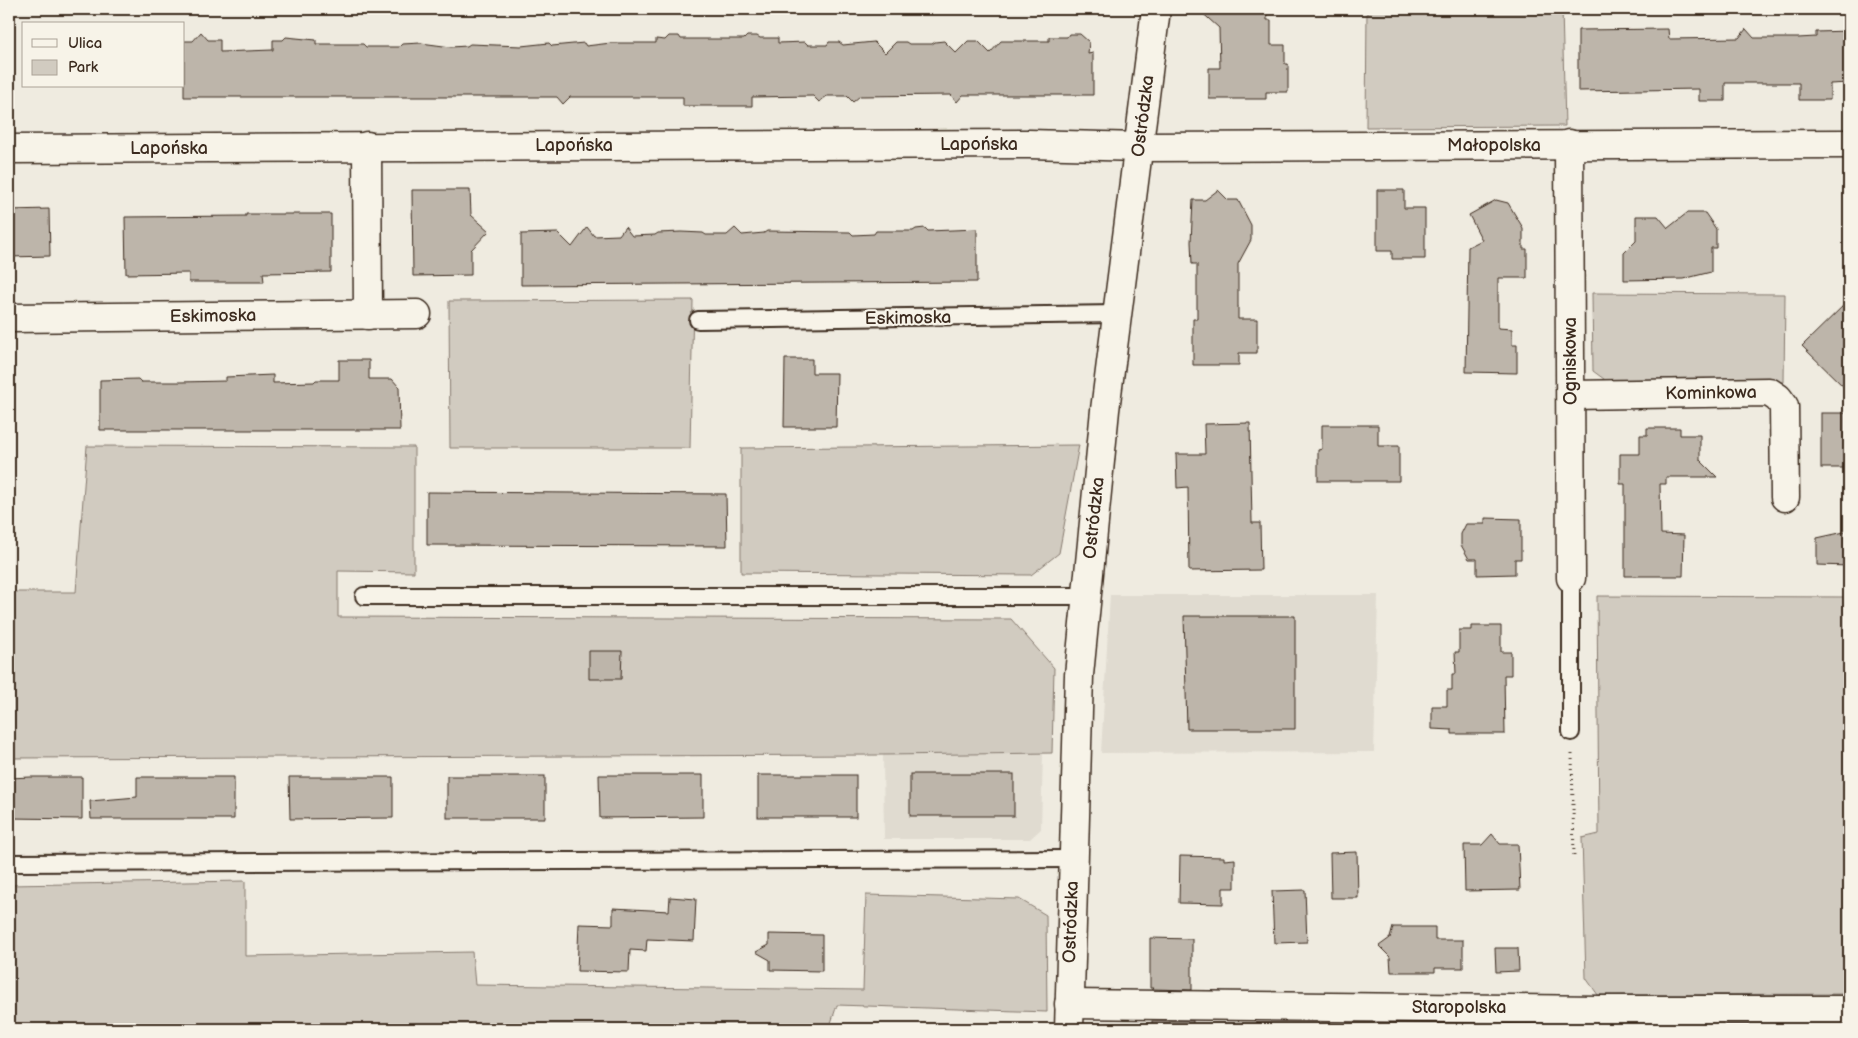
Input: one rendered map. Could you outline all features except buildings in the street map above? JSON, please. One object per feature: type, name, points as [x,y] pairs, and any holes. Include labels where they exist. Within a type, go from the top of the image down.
[{"type":"street","name":"Ostródzka","points":[[1069,1016],[1079,675],[1106,410],[1156,9]]},
{"type":"street","name":"Lapońska","points":[[9,149],[1038,144],[1139,147]]},
{"type":"street","name":"Ogniskowa","points":[[1569,144],[1571,578]]},
{"type":"street","name":"Małopolska","points":[[1139,147],[1849,144]]},
{"type":"street","points":[[366,146],[368,315]]},
{"type":"street","name":"Eskimoska","points":[[9,318],[417,314]]},
{"type":"street","name":"Kominkowa","points":[[1570,395],[1768,392],[1778,398],[1784,406],[1785,497]]},
{"type":"street","name":"Staropolska","points":[[1069,1016],[1608,1010],[1849,1010]]},
{"type":"lane","name":"Eskimoska","points":[[698,320],[1118,314]]},
{"type":"lane","points":[[1571,578],[1571,732]]},
{"type":"lane","points":[[364,596],[1087,596]]},
{"type":"lane","points":[[9,863],[1073,859]]},
{"type":"path","points":[[1571,732],[1574,858]]},
{"type":"shaded area","points":[[1110,595],[1378,595],[1374,752],[1101,753]]},
{"type":"shaded area","points":[[1043,753],[1041,829],[1030,839],[884,839],[883,755]]},
{"type":"green space","points":[[1367,9],[1562,9],[1565,126],[1366,127]]},
{"type":"green space","points":[[1592,293],[1785,294],[1784,382],[1608,382],[1593,371]]},
{"type":"green space","points":[[693,300],[690,448],[450,448],[449,301]]},
{"type":"green space","points":[[1079,445],[1059,553],[1031,575],[741,573],[741,448]]},
{"type":"green space","points":[[87,446],[414,447],[414,572],[338,571],[338,617],[1011,619],[1054,668],[1052,753],[9,758],[9,592],[76,592]]},
{"type":"green space","points":[[1597,596],[1849,597],[1849,994],[1598,995],[1586,978],[1582,838],[1599,834]]},
{"type":"green space","points":[[245,881],[245,956],[472,952],[475,985],[863,990],[866,895],[1019,899],[1046,915],[1047,1012],[837,1005],[829,1029],[9,1029],[9,885]]}]
